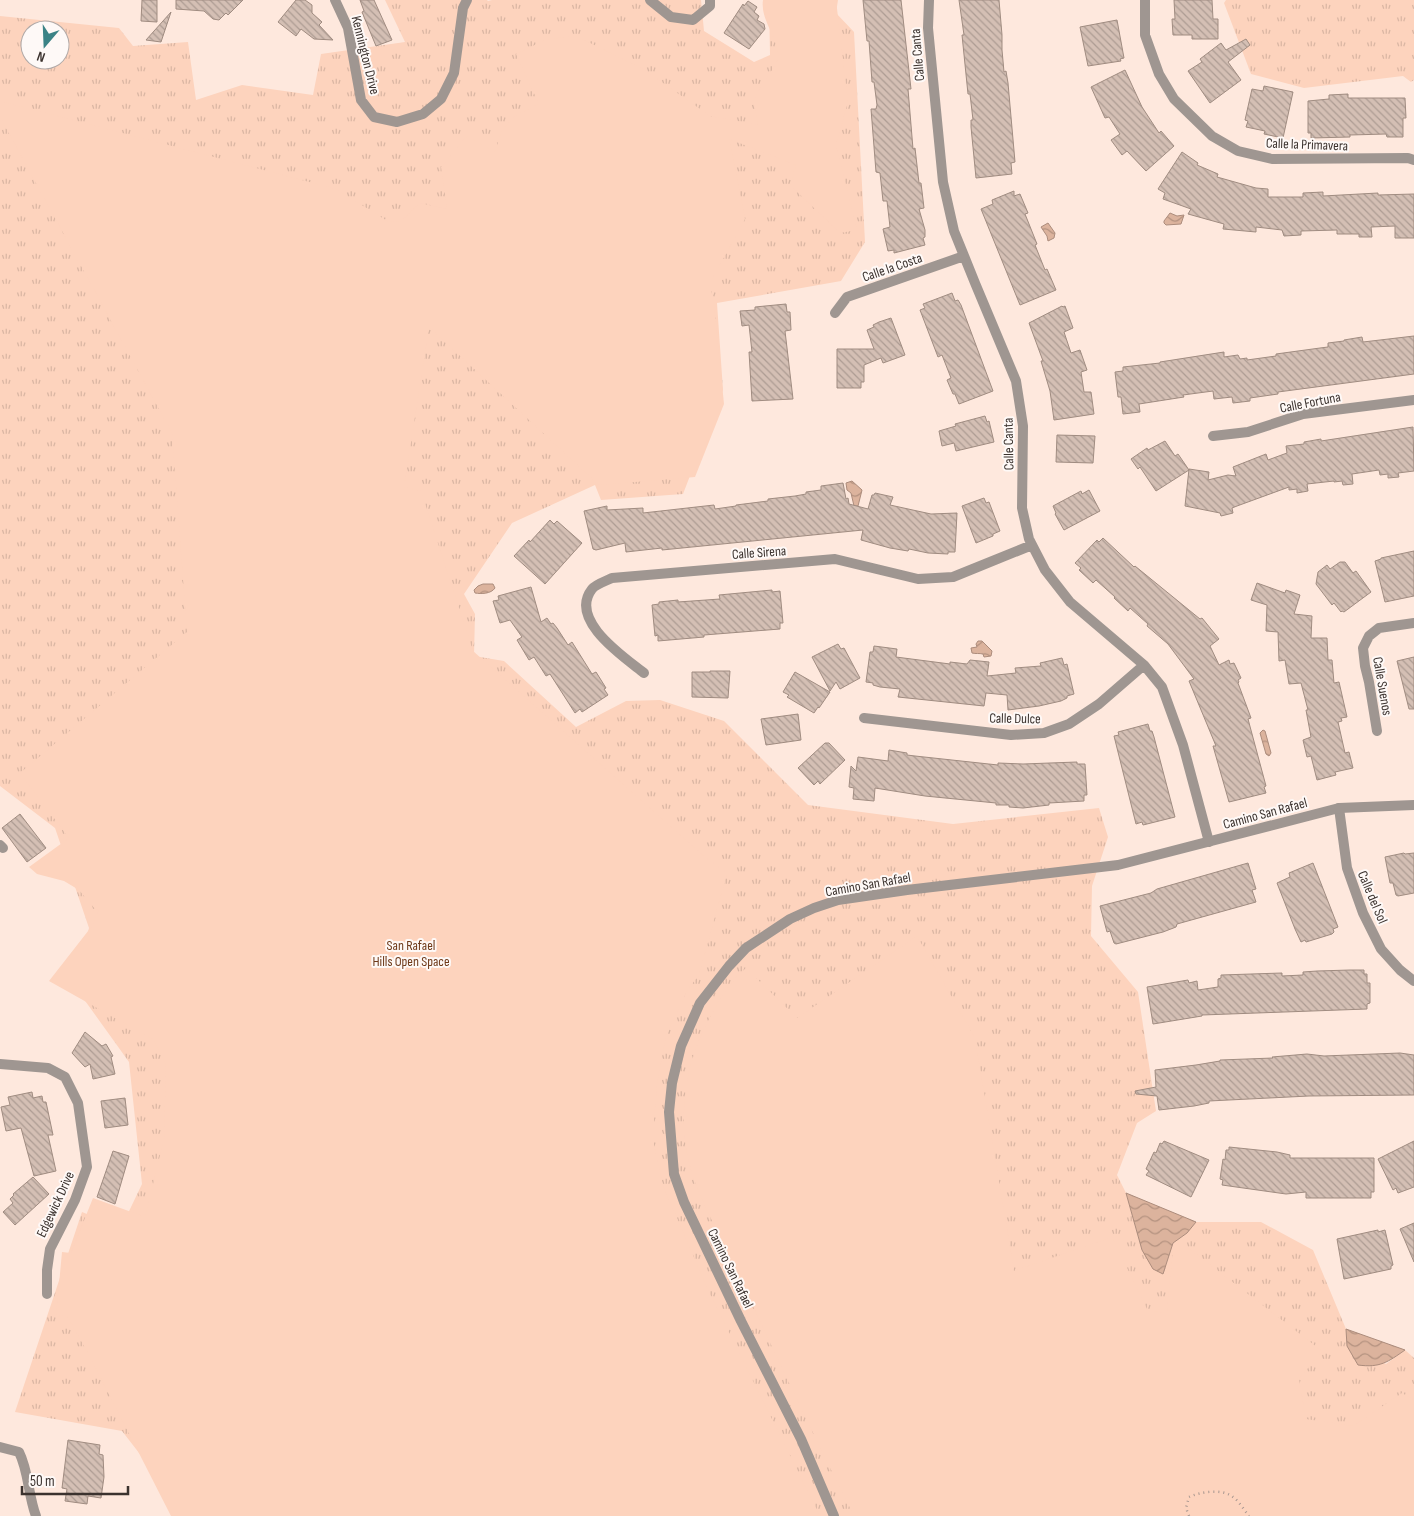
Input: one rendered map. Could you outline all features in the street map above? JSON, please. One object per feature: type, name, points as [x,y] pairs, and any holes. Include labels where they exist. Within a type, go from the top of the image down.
[{"type":"street","name":"Kennington Drive","points":[[336,0],[348,28],[362,100],[374,117],[397,122],[422,114],[441,99],[454,73],[463,8],[467,0]]},
{"type":"street","points":[[650,0],[672,17],[693,20],[710,6],[710,0]]},
{"type":"street","name":"Calle Canta","points":[[929,0],[928,28],[943,182],[954,231],[1016,381],[1023,426],[1022,508],[1029,539],[1045,570],[1070,602],[1144,665],[1162,687],[1183,745],[1209,842]]},
{"type":"street","name":"Calle la Primavera","points":[[1145,0],[1145,36],[1159,74],[1174,99],[1212,136],[1238,151],[1272,159],[1408,158],[1414,160]]},
{"type":"street","name":"Calle la Costa","points":[[835,313],[847,297],[964,256]]},
{"type":"street","name":"Calle Fortuna","points":[[1213,436],[1248,432],[1303,414],[1414,400]]},
{"type":"street","name":"Calle Sirena","points":[[644,673],[603,639],[588,617],[586,600],[592,588],[612,578],[836,559],[918,578],[953,577],[1032,545]]},
{"type":"street","name":"Calle Suenos","points":[[1377,731],[1363,648],[1370,636],[1379,628],[1414,623]]},
{"type":"street","name":"Calle Dulce","points":[[864,718],[1011,735],[1044,733],[1068,724],[1099,704],[1144,665]]},
{"type":"street","name":"Camino San Rafael","points":[[834,1516],[801,1439],[741,1321],[684,1202],[674,1174],[669,1112],[672,1083],[681,1046],[700,1004],[729,966],[752,944],[790,919],[838,900],[1118,865],[1339,808],[1414,805]]},
{"type":"street","name":"Calle del Sol","points":[[1339,808],[1347,868],[1363,913],[1381,949],[1400,970],[1414,981]]},
{"type":"street","name":"Edgewick Drive","points":[[0,1065],[48,1068],[64,1077],[78,1103],[87,1167],[75,1200],[50,1249],[47,1270],[47,1294]]},
{"type":"street","points":[[0,1446],[19,1452],[24,1461],[31,1502],[36,1516]]},
{"type":"path","points":[[1189,1516],[1186,1508],[1189,1497],[1196,1494],[1221,1492],[1233,1496],[1249,1516]]},
{"type":"green space","points":[[385,0],[701,0],[704,31],[754,62],[770,55],[769,0],[838,0],[836,13],[854,32],[865,242],[841,281],[717,303],[723,390],[683,494],[601,500],[595,485],[512,523],[464,594],[475,614],[474,656],[504,661],[576,727],[626,701],[660,700],[724,721],[808,805],[953,824],[1099,808],[1108,837],[1092,886],[1091,936],[1138,992],[1156,1111],[1137,1123],[1117,1175],[1126,1193],[1142,1250],[1167,1262],[1173,1243],[1187,1233],[1196,1222],[1261,1222],[1313,1250],[1346,1329],[1347,1346],[1386,1364],[1405,1350],[1414,1358],[1414,1516],[188,1516],[122,1431],[15,1412],[82,1212],[121,1228],[142,1184],[129,1062],[73,984],[89,928],[55,828],[0,786],[0,16],[40,20],[20,20],[20,70],[70,70],[70,23],[119,28],[133,46],[188,42],[196,100],[242,85],[313,95],[321,54],[405,42]]},
{"type":"green space","name":"San Rafael Hills Open Space","points":[[763,0],[836,0],[848,102],[836,145],[857,230],[840,233],[790,185],[796,165],[729,139],[745,219],[710,283],[724,404],[695,477],[599,485],[429,327],[404,487],[421,491],[473,651],[705,857],[727,873],[699,975],[688,989],[666,1036],[657,1084],[654,1145],[663,1186],[707,1288],[820,1516],[171,1516],[66,1314],[56,1317],[62,1252],[71,1253],[93,1198],[145,1217],[164,1139],[166,1064],[154,1040],[49,981],[92,926],[99,910],[95,909],[79,890],[64,881],[37,874],[29,867],[69,838],[20,773],[187,632],[172,433],[0,117],[0,101],[336,189],[389,222],[401,221],[420,203],[447,209],[441,167],[467,136],[495,152],[502,130],[515,116],[538,104],[516,54],[543,41],[574,35],[643,69],[710,116],[758,125],[755,108],[756,96],[775,65],[778,55],[775,41],[764,14]]},
{"type":"green space","points":[[1226,0],[1414,0],[1414,80],[1411,82],[1403,76],[1304,88],[1251,74],[1224,3]]},
{"type":"green space","points":[[917,936],[975,1038],[1014,1271],[1112,1237],[1148,1311],[1167,1313],[1174,1237],[1322,1351],[1299,1379],[1306,1419],[1353,1426],[1402,1393],[1414,1400],[1414,1516],[854,1516],[706,1209],[689,1163],[686,1148],[684,1130],[685,1094],[692,1059],[705,1026],[724,993],[746,968],[797,1018]]},
{"type":"water","points":[[1170,213],[1177,216],[1184,215],[1181,224],[1166,225],[1164,223]]},
{"type":"water","points":[[1048,223],[1055,233],[1054,238],[1048,241],[1041,227]]},
{"type":"water","points":[[852,481],[862,490],[858,506],[854,506],[851,493],[847,490],[846,483]]},
{"type":"water","points":[[483,584],[493,584],[495,588],[488,592],[475,593],[474,590]]},
{"type":"water","points":[[978,641],[982,641],[992,651],[991,656],[984,657],[983,654],[972,653],[971,648],[977,647]]},
{"type":"water","points":[[1263,730],[1265,731],[1271,753],[1269,756],[1266,754],[1260,733]]},
{"type":"water","points":[[1126,1193],[1196,1222],[1187,1233],[1173,1243],[1163,1274],[1153,1269],[1142,1250]]},
{"type":"water","points":[[1346,1329],[1405,1350],[1394,1358],[1378,1365],[1358,1365],[1347,1346]]},
{"type":"building","points":[[142,0],[157,0],[157,22],[141,21]]},
{"type":"building","points":[[176,0],[243,0],[228,15],[226,13],[219,20],[213,19],[204,11],[176,9]]},
{"type":"building","points":[[296,0],[305,0],[312,5],[312,13],[322,22],[319,25],[333,40],[314,39],[301,29],[296,36],[278,22]]},
{"type":"building","points":[[360,0],[374,0],[392,40],[376,46],[362,12],[364,11]]},
{"type":"building","points":[[863,0],[901,0],[911,89],[908,89],[913,149],[915,148],[924,208],[919,209],[925,230],[925,237],[923,238],[925,245],[894,253],[894,250],[888,251],[883,229],[890,227],[887,201],[883,201],[880,173],[876,172],[871,109],[876,109],[877,105],[874,82],[872,82]]},
{"type":"building","points":[[959,0],[999,0],[1004,72],[1006,71],[1008,83],[1015,162],[1011,163],[1012,174],[976,178],[971,127],[971,120],[973,120],[970,94],[968,94],[962,35],[964,35]]},
{"type":"building","points":[[1174,0],[1212,0],[1213,19],[1218,19],[1218,39],[1192,39],[1192,35],[1173,35],[1172,19],[1175,19]]},
{"type":"building","points":[[748,1],[757,7],[754,12],[759,16],[757,20],[764,24],[765,29],[749,49],[724,33],[743,4],[744,6]]},
{"type":"building","points":[[171,12],[161,42],[146,40]]},
{"type":"building","points":[[1117,20],[1124,58],[1120,59],[1121,61],[1088,66],[1080,27]]},
{"type":"building","points":[[1246,39],[1250,45],[1228,62],[1241,80],[1210,103],[1188,71],[1202,62],[1200,59],[1221,43],[1226,50]]},
{"type":"building","points":[[1125,70],[1142,107],[1159,133],[1161,131],[1174,146],[1146,171],[1127,151],[1122,155],[1111,140],[1120,134],[1109,117],[1105,118],[1091,87]]},
{"type":"building","points":[[1264,86],[1293,92],[1283,138],[1264,134],[1265,131],[1246,127],[1248,121],[1245,120],[1252,89],[1263,91]]},
{"type":"building","points":[[1348,94],[1348,98],[1405,98],[1406,118],[1403,118],[1403,137],[1387,137],[1386,134],[1311,138],[1311,133],[1308,133],[1308,101],[1329,99],[1329,95]]},
{"type":"building","points":[[1182,152],[1198,163],[1197,165],[1218,174],[1217,177],[1256,188],[1268,189],[1268,197],[1303,197],[1303,193],[1323,192],[1323,196],[1378,193],[1378,195],[1414,194],[1414,238],[1395,238],[1395,226],[1371,227],[1372,237],[1359,237],[1359,234],[1337,234],[1337,230],[1301,231],[1301,235],[1284,236],[1282,230],[1256,227],[1256,232],[1223,229],[1224,224],[1188,214],[1191,209],[1163,199],[1165,193],[1158,189]]},
{"type":"building","points":[[1014,191],[1014,196],[1020,194],[1028,213],[1025,214],[1037,244],[1035,245],[1045,270],[1047,269],[1056,290],[1020,305],[981,209],[993,204],[992,200]]},
{"type":"building","points":[[952,293],[955,301],[958,300],[961,305],[993,391],[959,404],[947,380],[951,378],[942,355],[938,357],[920,310],[925,308],[923,304]]},
{"type":"building","points":[[786,304],[787,312],[790,312],[791,330],[785,331],[793,399],[752,401],[749,352],[752,352],[749,325],[742,326],[740,311],[755,310],[755,307]]},
{"type":"building","points":[[1065,306],[1073,328],[1064,332],[1071,353],[1080,350],[1087,370],[1081,372],[1084,392],[1091,392],[1094,414],[1054,420],[1050,391],[1041,361],[1043,361],[1029,323]]},
{"type":"building","points":[[891,318],[905,355],[883,363],[881,358],[864,365],[864,382],[861,382],[861,388],[837,388],[837,349],[874,349],[867,330],[879,322]]},
{"type":"building","points":[[1414,336],[1414,374],[1278,392],[1278,394],[1250,398],[1250,401],[1233,403],[1232,397],[1214,399],[1213,391],[1183,395],[1184,397],[1139,404],[1140,412],[1123,414],[1121,397],[1118,397],[1115,372],[1123,371],[1123,367],[1224,352],[1224,357],[1238,355],[1240,359],[1247,358],[1247,360],[1328,347],[1328,343],[1362,337],[1363,342]]},
{"type":"building","points":[[985,416],[987,422],[989,421],[994,442],[956,451],[954,443],[942,446],[939,431],[956,426],[955,424]]},
{"type":"building","points":[[1413,427],[1414,471],[1398,473],[1399,477],[1388,478],[1388,474],[1380,475],[1379,470],[1352,474],[1353,484],[1343,485],[1342,481],[1334,481],[1307,484],[1308,491],[1297,493],[1297,489],[1289,490],[1289,487],[1232,508],[1233,513],[1221,516],[1220,513],[1185,506],[1189,469],[1209,472],[1208,480],[1228,475],[1236,476],[1233,467],[1266,454],[1268,460],[1287,453],[1286,446],[1304,444],[1304,442],[1321,439],[1321,441]]},
{"type":"building","points":[[1057,435],[1095,436],[1093,463],[1056,462]]},
{"type":"building","points":[[1165,441],[1175,456],[1178,454],[1189,470],[1156,491],[1140,467],[1138,469],[1131,459],[1147,448],[1148,450]]},
{"type":"building","points":[[843,483],[846,499],[848,498],[849,504],[868,509],[872,495],[875,493],[893,497],[890,505],[931,514],[957,513],[955,552],[948,552],[948,554],[928,553],[890,548],[861,540],[863,530],[662,550],[662,548],[626,552],[625,543],[596,550],[593,549],[584,511],[607,506],[607,510],[643,508],[643,513],[714,505],[715,509],[806,494],[806,492],[821,490],[821,486]]},
{"type":"building","points":[[1089,490],[1100,511],[1064,530],[1055,514],[1053,506],[1081,491],[1082,494]]},
{"type":"building","points":[[984,498],[986,503],[989,502],[1000,531],[976,543],[962,506]]},
{"type":"building","points":[[550,520],[554,524],[557,521],[582,543],[545,584],[514,556]]},
{"type":"building","points":[[1103,538],[1134,567],[1200,619],[1202,618],[1219,639],[1210,646],[1219,665],[1229,660],[1230,664],[1234,663],[1241,678],[1238,680],[1238,683],[1251,718],[1248,719],[1266,786],[1264,787],[1266,793],[1229,802],[1213,746],[1216,746],[1189,681],[1194,679],[1168,644],[1147,626],[1148,624],[1130,608],[1128,611],[1096,580],[1093,583],[1079,570],[1081,568],[1075,563],[1097,540],[1099,542]]},
{"type":"building","points":[[1414,551],[1414,596],[1385,602],[1375,561]]},
{"type":"building","points":[[1340,562],[1345,562],[1353,573],[1356,571],[1371,592],[1344,612],[1341,612],[1334,603],[1332,605],[1316,584],[1318,572],[1327,565],[1330,569]]},
{"type":"building","points":[[1257,583],[1285,593],[1286,590],[1300,595],[1294,614],[1312,616],[1311,638],[1327,638],[1328,660],[1332,660],[1334,683],[1339,682],[1347,717],[1341,718],[1342,721],[1338,722],[1345,753],[1349,752],[1353,768],[1335,772],[1336,775],[1317,780],[1311,756],[1307,757],[1303,740],[1311,737],[1306,710],[1308,710],[1301,683],[1289,684],[1285,660],[1279,661],[1278,632],[1266,631],[1267,605],[1251,600]]},
{"type":"building","points":[[531,587],[541,622],[547,618],[557,628],[568,645],[572,642],[592,674],[596,672],[606,688],[604,689],[608,695],[582,712],[580,709],[575,713],[550,674],[546,676],[534,657],[529,660],[517,640],[522,637],[510,620],[500,623],[493,601],[499,600],[498,596]]},
{"type":"building","points":[[772,590],[772,592],[780,591],[783,623],[780,623],[780,629],[658,641],[658,635],[655,636],[652,605],[659,604],[659,602],[720,599],[719,595]]},
{"type":"building","points":[[838,644],[841,649],[844,648],[860,678],[840,689],[836,682],[830,691],[812,657]]},
{"type":"building","points":[[874,646],[897,649],[896,657],[950,664],[950,662],[967,664],[970,660],[989,662],[987,676],[1016,673],[1015,668],[1041,666],[1040,663],[1062,658],[1064,665],[1067,664],[1074,694],[1067,696],[1067,698],[1061,701],[1008,710],[1007,695],[986,693],[984,706],[898,697],[900,689],[880,687],[866,682],[870,652],[873,652]]},
{"type":"building","points":[[1414,657],[1414,709],[1409,709],[1397,661]]},
{"type":"building","points":[[730,671],[728,698],[692,697],[692,672]]},
{"type":"building","points":[[795,672],[830,692],[814,713],[787,697],[789,695],[783,692]]},
{"type":"building","points":[[798,714],[801,740],[766,745],[761,719]]},
{"type":"building","points":[[1148,724],[1154,737],[1175,817],[1143,825],[1142,822],[1136,824],[1114,736],[1119,735],[1118,732]]},
{"type":"building","points":[[825,743],[829,743],[845,760],[820,784],[818,781],[814,785],[798,768]]},
{"type":"building","points":[[889,750],[907,753],[907,755],[998,765],[998,763],[1077,762],[1077,764],[1085,764],[1087,795],[1084,795],[1084,801],[1049,803],[1049,805],[1023,808],[875,788],[874,801],[853,799],[854,788],[849,787],[851,766],[856,771],[858,757],[888,761]]},
{"type":"building","points":[[20,814],[46,848],[27,862],[2,828]]},
{"type":"building","points":[[1414,853],[1414,893],[1398,896],[1396,895],[1393,883],[1390,883],[1385,857]]},
{"type":"building","points":[[1248,863],[1256,889],[1252,890],[1256,902],[1177,924],[1176,927],[1163,932],[1116,944],[1110,931],[1107,932],[1100,906],[1151,893],[1157,889]]},
{"type":"building","points":[[1313,863],[1338,927],[1333,929],[1334,932],[1332,934],[1301,942],[1277,883],[1290,877],[1289,873]]},
{"type":"building","points":[[1364,970],[1364,974],[1367,974],[1367,983],[1370,983],[1370,1003],[1367,1004],[1367,1009],[1202,1015],[1153,1024],[1147,987],[1188,980],[1189,983],[1197,981],[1198,990],[1218,987],[1218,979],[1221,978],[1221,975],[1282,973],[1282,976],[1303,975],[1303,972]]},
{"type":"building","points":[[85,1032],[102,1046],[106,1044],[113,1056],[111,1057],[115,1074],[93,1079],[90,1064],[85,1067],[72,1053]]},
{"type":"building","points":[[1400,1053],[1414,1055],[1414,1095],[1309,1096],[1209,1101],[1209,1103],[1194,1106],[1159,1110],[1157,1096],[1136,1094],[1135,1091],[1156,1087],[1155,1070],[1220,1060],[1273,1058],[1307,1054],[1324,1056]]},
{"type":"building","points":[[32,1092],[33,1098],[42,1096],[43,1102],[46,1102],[53,1135],[48,1135],[56,1171],[34,1176],[21,1128],[6,1131],[1,1107],[10,1105],[8,1097]]},
{"type":"building","points":[[125,1098],[128,1125],[105,1128],[101,1101]]},
{"type":"building","points":[[1164,1141],[1209,1160],[1191,1197],[1146,1175],[1149,1171],[1146,1169],[1154,1152],[1156,1153],[1160,1143],[1162,1144]]},
{"type":"building","points":[[1414,1141],[1414,1187],[1398,1193],[1396,1188],[1393,1190],[1378,1159]]},
{"type":"building","points":[[1229,1147],[1277,1152],[1290,1155],[1290,1158],[1374,1158],[1374,1192],[1371,1192],[1371,1198],[1306,1198],[1306,1192],[1286,1194],[1222,1185],[1223,1180],[1220,1179],[1223,1159],[1225,1160],[1226,1150],[1229,1150]]},
{"type":"building","points":[[113,1151],[129,1156],[115,1204],[97,1197]]},
{"type":"building","points":[[33,1177],[49,1194],[15,1225],[3,1212],[13,1203],[10,1199],[13,1194]]},
{"type":"building","points":[[1414,1223],[1414,1262],[1400,1229]]},
{"type":"building","points":[[1378,1230],[1378,1232],[1385,1230],[1393,1265],[1391,1269],[1344,1279],[1337,1239]]},
{"type":"building","points":[[68,1440],[100,1445],[99,1454],[103,1455],[104,1477],[101,1498],[88,1496],[87,1504],[65,1501],[67,1489],[62,1488]]}]
